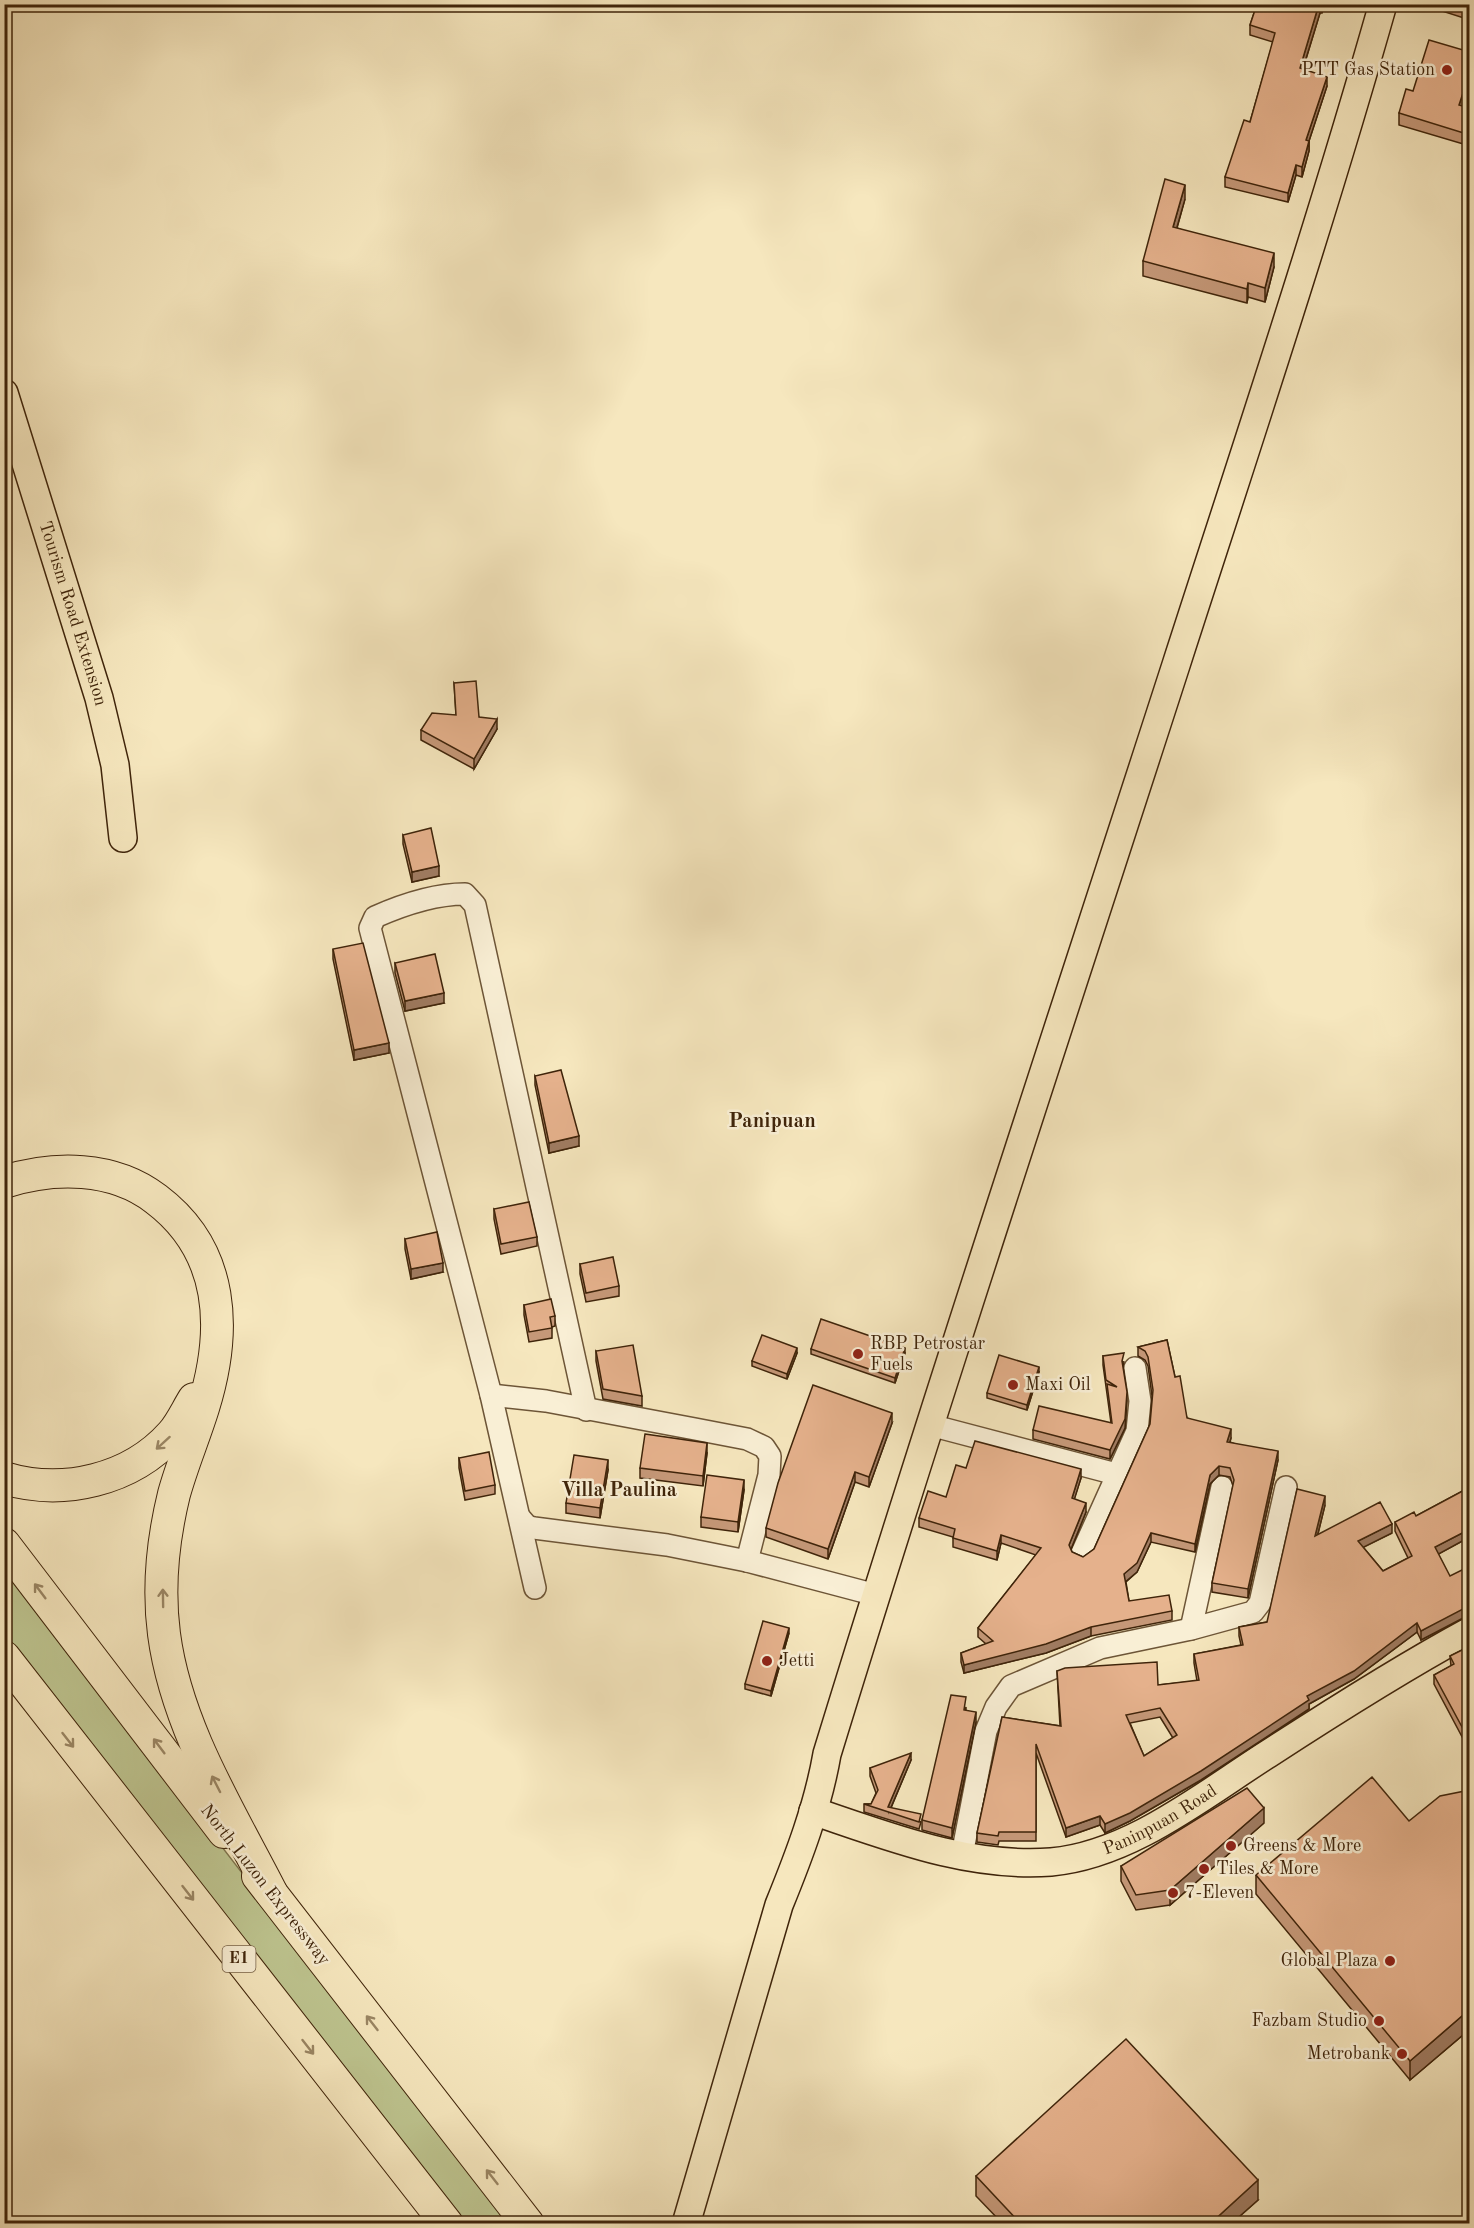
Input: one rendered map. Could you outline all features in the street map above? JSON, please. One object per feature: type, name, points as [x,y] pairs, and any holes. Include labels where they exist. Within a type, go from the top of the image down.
[{"type":"highway","points":[[4,1182],[27,1175],[89,1172],[144,1190],[165,1205],[200,1246],[210,1272],[218,1333],[216,1358],[204,1407],[173,1496],[163,1556],[164,1634],[177,1693],[196,1743],[271,1892]]},
{"type":"highway","points":[[4,1478],[51,1487],[81,1484],[132,1466],[173,1433],[216,1358]]},
{"type":"highway","name":"North Luzon Expressway","points":[[4,1544],[528,2223]]},
{"type":"highway","name":"E1","points":[[4,1658],[447,2223]]},
{"type":"highway","points":[[4,1668],[32,1694]]},
{"type":"main road","points":[[686,2223],[779,1905],[797,1862],[813,1811],[822,1782],[827,1754],[876,1595],[1352,115],[1383,4]]},
{"type":"main road","name":"Tourism Road Extension","points":[[4,393],[99,698],[115,765],[123,838]]},
{"type":"main road","name":"Paninpuan Road","points":[[813,1811],[930,1850],[989,1861],[1050,1862],[1095,1854],[1144,1833],[1411,1663],[1470,1631]]},
{"type":"street","points":[[535,1588],[491,1395],[370,928],[375,916],[387,911],[450,894],[465,894],[475,905],[586,1410]]},
{"type":"street","points":[[1082,1553],[1137,1431],[1140,1415],[1135,1368]]},
{"type":"street","points":[[491,1395],[546,1401],[747,1439],[764,1447],[770,1456],[769,1475],[747,1561]]},
{"type":"street","points":[[930,1425],[1116,1474]]},
{"type":"street","points":[[1191,1629],[1222,1487]]},
{"type":"street","points":[[962,1855],[986,1731],[996,1707],[1011,1686],[1038,1672],[1100,1648],[1191,1629],[1253,1612],[1260,1603],[1286,1487]]},
{"type":"street","points":[[520,1518],[526,1526],[534,1528],[667,1545],[747,1561],[876,1595]]},
{"type":"green space","points":[[5,1565],[309,1960],[517,2223],[460,2223],[276,1991],[5,1637]]},
{"type":"building","points":[[1257,4],[1319,4],[1300,68],[1327,77],[1306,140],[1309,141],[1302,167],[1296,165],[1288,193],[1225,177],[1244,120],[1250,122],[1275,33],[1250,25]]},
{"type":"building","points":[[1429,40],[1470,52],[1470,72],[1459,105],[1470,108],[1470,135],[1399,113],[1406,89],[1413,91]]},
{"type":"building","points":[[1165,179],[1185,185],[1173,227],[1274,253],[1265,288],[1248,283],[1247,289],[1143,261]]},
{"type":"building","points":[[476,681],[479,717],[497,719],[474,759],[421,730],[432,713],[456,715],[454,683]]},
{"type":"building","points":[[431,828],[439,866],[412,872],[403,835]]},
{"type":"building","points":[[363,943],[389,1043],[354,1050],[333,949]]},
{"type":"building","points":[[435,954],[444,993],[405,1001],[395,963]]},
{"type":"building","points":[[561,1070],[579,1136],[549,1143],[535,1076]]},
{"type":"building","points":[[529,1202],[537,1237],[501,1244],[494,1209]]},
{"type":"building","points":[[437,1232],[443,1263],[411,1269],[405,1239]]},
{"type":"building","points":[[613,1257],[619,1286],[586,1293],[580,1264]]},
{"type":"building","points":[[551,1299],[555,1316],[550,1317],[552,1328],[529,1332],[524,1305]]},
{"type":"building","name":"RBP Petrostar Fuels","points":[[821,1319],[905,1348],[895,1378],[811,1349]]},
{"type":"building","points":[[762,1335],[797,1348],[787,1374],[752,1361]]},
{"type":"building","points":[[1167,1340],[1175,1377],[1180,1376],[1187,1418],[1231,1429],[1227,1442],[1278,1451],[1248,1589],[1212,1583],[1234,1480],[1230,1468],[1219,1466],[1210,1475],[1195,1544],[1151,1533],[1137,1563],[1124,1574],[1129,1601],[1169,1595],[1172,1611],[1091,1627],[1046,1644],[964,1665],[961,1653],[993,1641],[978,1628],[1041,1548],[1001,1535],[997,1551],[953,1538],[955,1529],[919,1518],[928,1491],[946,1497],[956,1465],[966,1468],[975,1441],[1081,1469],[1072,1498],[1086,1503],[1069,1545],[1072,1552],[1083,1557],[1094,1549],[1150,1424],[1153,1390],[1148,1357],[1145,1351],[1138,1347]]},
{"type":"building","points":[[633,1345],[642,1396],[603,1389],[596,1351]]},
{"type":"building","points":[[1124,1353],[1122,1361],[1127,1392],[1125,1419],[1110,1450],[1033,1430],[1039,1406],[1112,1423],[1107,1384],[1117,1387],[1106,1380],[1103,1356]]},
{"type":"building","name":"Maxi Oil","points":[[999,1355],[1039,1367],[1027,1405],[987,1393]]},
{"type":"building","points":[[813,1385],[892,1413],[869,1477],[855,1472],[828,1549],[766,1528],[778,1483]]},
{"type":"building","points":[[645,1434],[707,1443],[703,1476],[640,1468]]},
{"type":"building","points":[[489,1452],[495,1485],[465,1491],[459,1458]]},
{"type":"building","points":[[574,1455],[608,1460],[600,1508],[566,1503]]},
{"type":"building","points":[[707,1475],[744,1480],[738,1522],[701,1517]]},
{"type":"building","points":[[1470,1487],[1470,1538],[1466,1531],[1435,1547],[1450,1576],[1470,1566],[1470,1601],[1465,1603],[1467,1607],[1421,1631],[1417,1623],[1354,1671],[1307,1696],[1309,1700],[1201,1771],[1130,1813],[1105,1824],[1100,1816],[1066,1828],[1036,1744],[1036,1832],[999,1832],[998,1836],[977,1833],[1002,1717],[1061,1726],[1057,1671],[1065,1668],[1157,1662],[1158,1685],[1199,1680],[1194,1654],[1243,1645],[1239,1627],[1267,1622],[1297,1489],[1325,1496],[1315,1536],[1380,1502],[1392,1524],[1358,1541],[1383,1571],[1412,1556],[1395,1522],[1414,1512],[1416,1516]],"holes":[[[1160,1708],[1177,1735],[1144,1756],[1126,1715]]]},
{"type":"building","name":"Jetti","points":[[763,1621],[789,1628],[771,1691],[745,1684]]},
{"type":"building","points":[[1470,1646],[1470,1738],[1468,1738],[1434,1675],[1454,1664],[1450,1656]]},
{"type":"building","points":[[951,1695],[966,1697],[964,1710],[976,1712],[952,1828],[922,1820]]},
{"type":"building","points":[[911,1753],[888,1807],[921,1814],[919,1822],[864,1804],[871,1804],[878,1790],[870,1768]]},
{"type":"building","name":"Global Plaza","points":[[1372,1777],[1409,1821],[1440,1796],[1470,1790],[1470,2009],[1410,2061],[1256,1875]]},
{"type":"building","points":[[1247,1788],[1264,1808],[1170,1890],[1136,1895],[1121,1866]]},
{"type":"building","points":[[1126,2039],[1258,2180],[1211,2223],[1020,2223],[976,2176]]},
{"type":"place","name":"PTT Gas Station","points":[[1447,70]]},
{"type":"place","name":"RBP Petrostar Fuels","points":[[858,1354]]},
{"type":"place","name":"Maxi Oil","points":[[1013,1385]]},
{"type":"place","name":"Jetti","points":[[767,1661]]},
{"type":"place","name":"Greens & More","points":[[1231,1846]]},
{"type":"place","name":"Tiles & More","points":[[1204,1869]]},
{"type":"place","name":"7-Eleven","points":[[1173,1893]]},
{"type":"place","name":"Global Plaza","points":[[1390,1961]]},
{"type":"place","name":"Fazbam Studio","points":[[1379,2021]]},
{"type":"place","name":"Metrobank","points":[[1402,2054]]},
{"type":"district","name":"Panipuan","points":[[772,1121]]},
{"type":"district","name":"Villa Paulina","points":[[619,1491]]}]
